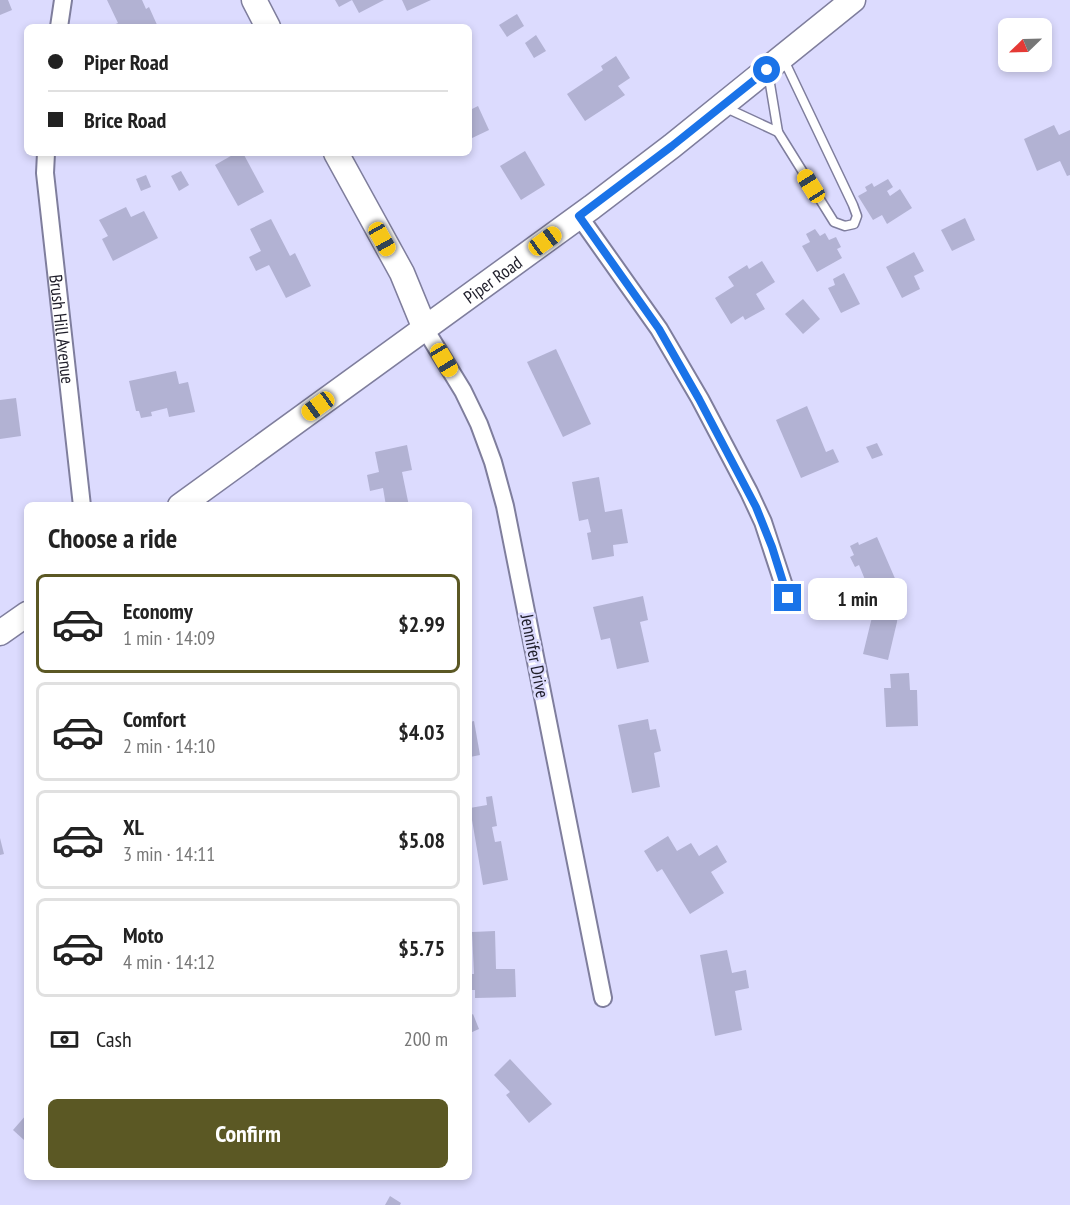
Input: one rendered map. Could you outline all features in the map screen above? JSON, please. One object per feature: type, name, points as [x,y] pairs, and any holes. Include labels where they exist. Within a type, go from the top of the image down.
[{"type":"street","points":[[59,24],[63,0]]},
{"type":"street","points":[[254,0],[266,24]]},
{"type":"street","name":"Piper Road","points":[[186,502],[579,216],[723,106],[853,0]]},
{"type":"street","name":"Brush Hill Avenue","points":[[46,156],[45,173],[82,502]]},
{"type":"street","points":[[338,156],[402,273],[425,329]]},
{"type":"street","points":[[579,216],[659,329],[699,399],[763,522],[788,598]]},
{"type":"street","name":"Jennifer Drive","points":[[425,329],[471,408],[493,462],[512,540],[603,998]]},
{"type":"street","points":[[0,633],[24,616]]},
{"type":"lane","points":[[775,64],[853,205],[857,216],[854,224],[845,226],[834,222],[778,132],[775,64]]},
{"type":"lane","points":[[723,106],[778,132]]},
{"type":"building","points":[[0,0],[8,0],[12,10],[0,15]]},
{"type":"building","points":[[107,0],[142,0],[146,9],[149,7],[157,24],[116,24],[118,23]]},
{"type":"building","points":[[335,0],[352,0],[339,7]]},
{"type":"building","points":[[352,0],[384,0],[359,13]]},
{"type":"building","points":[[402,0],[431,0],[407,11]]},
{"type":"building","points":[[517,14],[524,26],[507,37],[499,25]]},
{"type":"building","points":[[536,35],[546,51],[534,58],[525,43]]},
{"type":"building","points":[[616,56],[630,78],[618,86],[625,95],[585,121],[567,94],[603,70],[601,66]]},
{"type":"building","points":[[478,106],[489,130],[472,138],[472,109]]},
{"type":"building","points":[[1054,125],[1059,135],[1070,130],[1070,175],[1067,176],[1060,161],[1037,171],[1024,139]]},
{"type":"building","points":[[525,151],[545,185],[521,200],[500,166]]},
{"type":"building","points":[[231,156],[245,156],[264,192],[238,206],[215,165]]},
{"type":"building","points":[[181,171],[189,185],[179,191],[171,176]]},
{"type":"building","points":[[146,175],[151,187],[141,191],[136,179]]},
{"type":"building","points":[[888,179],[893,187],[887,191],[890,196],[900,189],[912,208],[887,224],[882,215],[873,220],[858,196],[867,191],[865,187],[872,183],[874,187]]},
{"type":"building","points":[[126,207],[131,217],[144,211],[158,238],[113,261],[102,239],[108,236],[99,220]]},
{"type":"building","points":[[965,218],[975,240],[952,251],[941,230]]},
{"type":"building","points":[[271,219],[290,256],[295,253],[311,286],[286,298],[269,265],[256,271],[249,257],[261,251],[250,229]]},
{"type":"building","points":[[815,229],[820,236],[825,233],[829,240],[836,237],[841,247],[837,249],[842,258],[817,272],[802,246],[810,242],[806,234]]},
{"type":"building","points":[[914,252],[924,271],[914,276],[920,289],[902,298],[886,267]]},
{"type":"building","points":[[762,261],[775,282],[756,294],[765,309],[745,320],[743,316],[731,324],[715,298],[734,286],[728,277],[747,265],[749,269]]},
{"type":"building","points":[[844,273],[860,304],[841,313],[828,288],[835,285],[833,279]]},
{"type":"building","points":[[803,299],[820,319],[803,334],[785,314]]},
{"type":"building","points":[[556,349],[591,424],[563,437],[527,362]]},
{"type":"building","points":[[176,371],[179,384],[188,382],[195,412],[169,417],[167,408],[151,412],[152,416],[141,418],[139,411],[136,411],[129,381]]},
{"type":"building","points":[[16,398],[21,436],[0,439],[0,400]]},
{"type":"building","points":[[807,406],[826,452],[833,449],[839,462],[801,478],[776,420]]},
{"type":"building","points":[[877,443],[883,455],[872,459],[866,447]]},
{"type":"building","points":[[407,445],[412,470],[402,472],[408,502],[385,502],[383,488],[370,491],[367,475],[379,472],[375,452]]},
{"type":"building","points":[[599,477],[605,512],[622,509],[628,543],[613,545],[614,556],[592,560],[587,533],[591,532],[588,519],[579,521],[572,482]]},
{"type":"building","points":[[877,537],[900,590],[897,622],[888,660],[863,654],[873,613],[866,612],[868,603],[875,604],[859,565],[855,567],[850,557],[854,555],[850,546],[858,542],[859,545]]},
{"type":"building","points":[[643,596],[648,620],[640,622],[649,662],[617,669],[610,638],[601,640],[593,607]]},
{"type":"building","points":[[909,673],[910,690],[917,690],[918,726],[886,727],[884,688],[891,688],[890,674]]},
{"type":"building","points":[[648,719],[650,730],[656,729],[661,751],[654,753],[660,787],[632,793],[618,725]]},
{"type":"building","points":[[474,721],[480,755],[472,757],[472,722]]},
{"type":"building","points":[[492,796],[497,826],[492,827],[495,842],[501,841],[508,880],[483,885],[472,808],[487,805],[486,797]]},
{"type":"building","points":[[668,836],[677,851],[691,843],[699,856],[717,845],[727,862],[711,872],[724,893],[690,914],[662,869],[657,872],[644,851]]},
{"type":"building","points":[[0,838],[4,854],[0,855]]},
{"type":"building","points":[[495,931],[496,969],[515,969],[516,997],[475,998],[475,990],[472,990],[472,974],[474,974],[472,932]]},
{"type":"building","points":[[727,950],[732,973],[746,970],[749,988],[735,991],[742,1030],[715,1036],[700,955]]},
{"type":"building","points":[[472,1015],[479,1029],[472,1032]]},
{"type":"building","points":[[510,1059],[552,1104],[529,1123],[506,1095],[510,1092],[494,1075]]},
{"type":"building","points":[[24,1117],[24,1140],[13,1130]]},
{"type":"building","points":[[390,1196],[401,1203],[400,1205],[385,1205]]},
{"type":"route","points":[[767,70],[579,216],[659,329],[680,364],[763,522],[788,598]]}]
